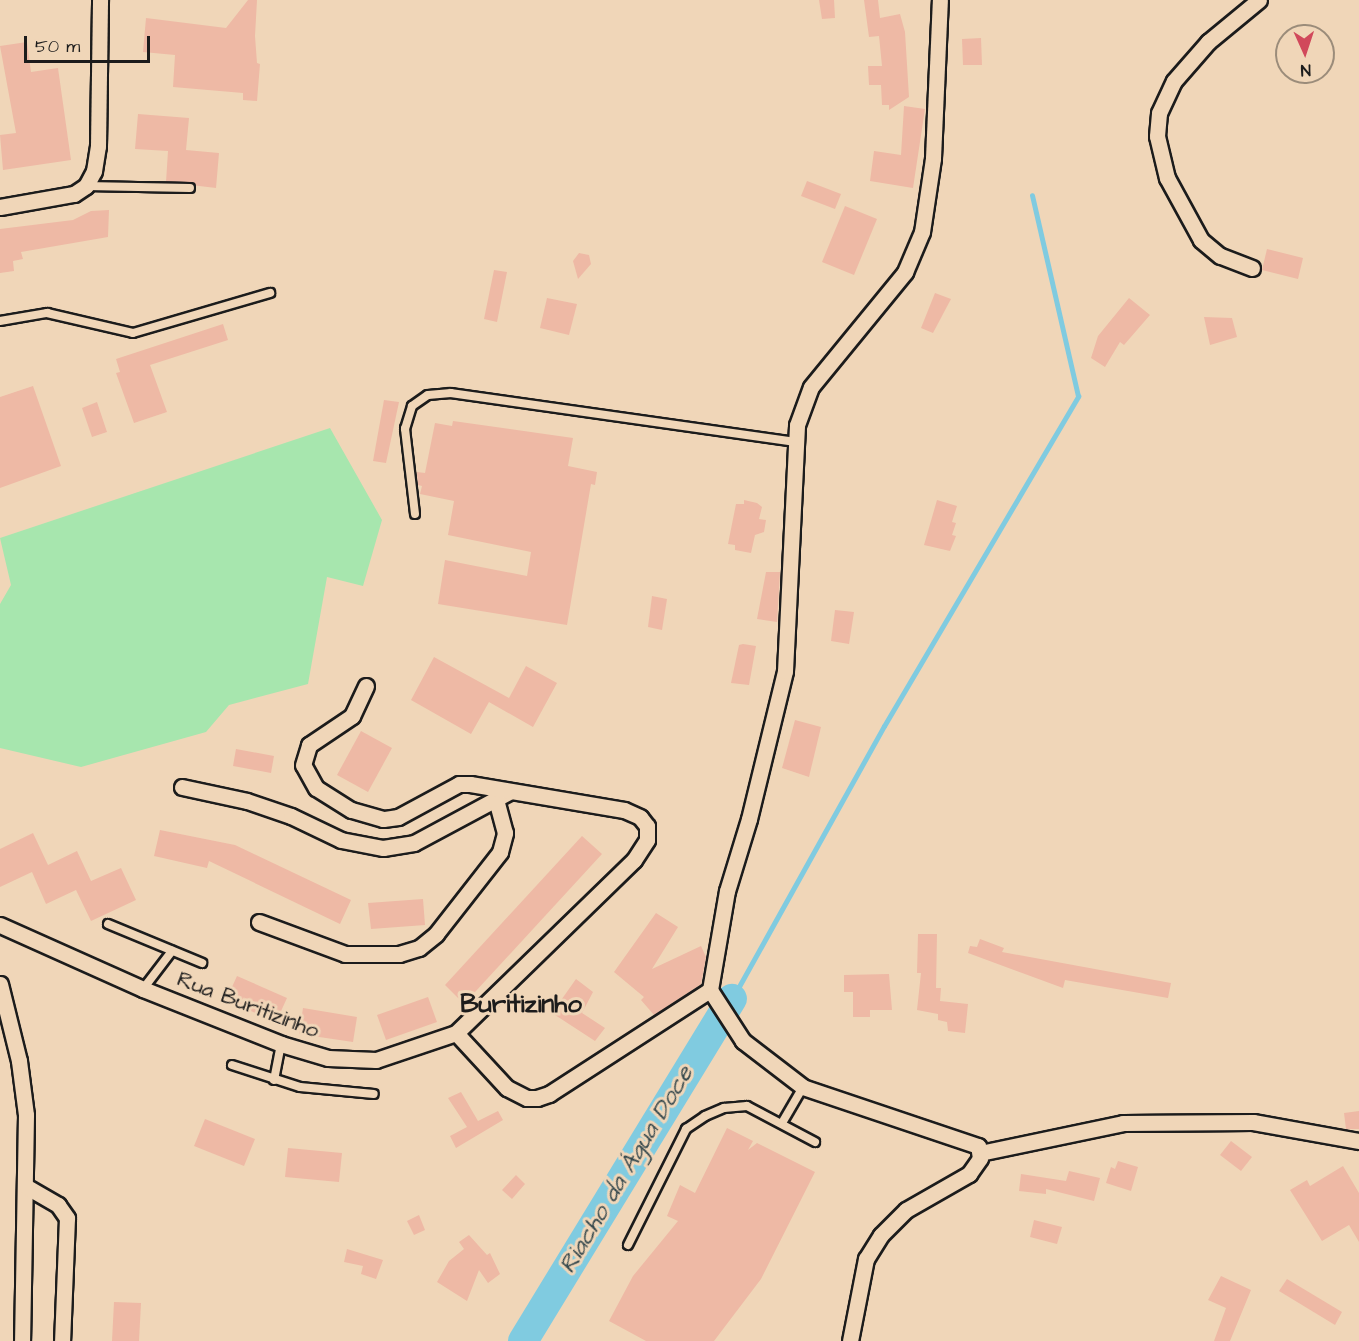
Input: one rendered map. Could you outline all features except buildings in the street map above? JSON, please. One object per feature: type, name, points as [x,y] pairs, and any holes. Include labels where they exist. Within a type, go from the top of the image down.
[{"type":"street","points":[[0,207],[57,200],[86,186],[94,171],[98,146],[100,0]]},
{"type":"street","points":[[850,1341],[866,1259],[881,1234],[906,1210],[969,1174],[977,1166],[980,1153],[972,1140],[857,1108],[803,1087],[743,1041],[710,990],[727,891],[749,819],[785,671],[794,442],[811,387],[905,272],[922,232],[933,158],[940,0]]},
{"type":"street","points":[[1252,268],[1220,256],[1202,240],[1167,178],[1157,136],[1159,113],[1173,81],[1208,42],[1259,0]]},
{"type":"street","points":[[366,686],[344,724],[309,745],[305,774],[321,792],[351,810],[383,819],[410,814],[459,784],[503,795]]},
{"type":"street","points":[[182,787],[247,801],[291,816],[341,840],[383,848],[414,843],[503,795]]},
{"type":"street","points":[[259,922],[345,954],[399,954],[419,948],[436,934],[500,852],[505,833],[503,795]]},
{"type":"street","name":"Rua Buritizinho","points":[[0,925],[143,989],[281,1044],[328,1058],[376,1060],[456,1033],[634,860],[647,840],[647,825],[640,817],[624,810],[503,795]]},
{"type":"street","points":[[0,984],[25,1104],[27,1187],[22,1341]]},
{"type":"street","points":[[456,1033],[507,1088],[527,1098],[537,1098],[549,1094],[710,990]]},
{"type":"street","points":[[980,1153],[1123,1123],[1253,1122],[1359,1141]]},
{"type":"street","points":[[27,1187],[58,1205],[67,1218],[62,1341]]},
{"type":"lane","points":[[86,186],[190,188]]},
{"type":"lane","points":[[0,321],[47,313],[133,333],[270,293]]},
{"type":"lane","points":[[415,514],[405,429],[412,406],[428,395],[451,393],[794,442]]},
{"type":"lane","points":[[108,924],[201,963]]},
{"type":"lane","points":[[143,989],[172,951]]},
{"type":"lane","points":[[274,1080],[281,1044]]},
{"type":"lane","points":[[232,1065],[274,1080],[332,1092],[374,1094]]},
{"type":"lane","points":[[782,1123],[803,1087]]},
{"type":"lane","points":[[628,1245],[686,1129],[724,1108],[747,1106],[815,1142]]},
{"type":"green space","points":[[330,428],[382,520],[363,586],[327,577],[308,684],[229,705],[206,732],[81,767],[0,748],[0,604],[11,585],[0,538]]},
{"type":"waterway","points":[[732,999],[884,726],[1078,396],[1032,195]]},
{"type":"waterway","name":"Riacho da Água Doce","points":[[523,1341],[732,999]]},
{"type":"district","name":"Buritizinho","points":[[521,1005]]}]
